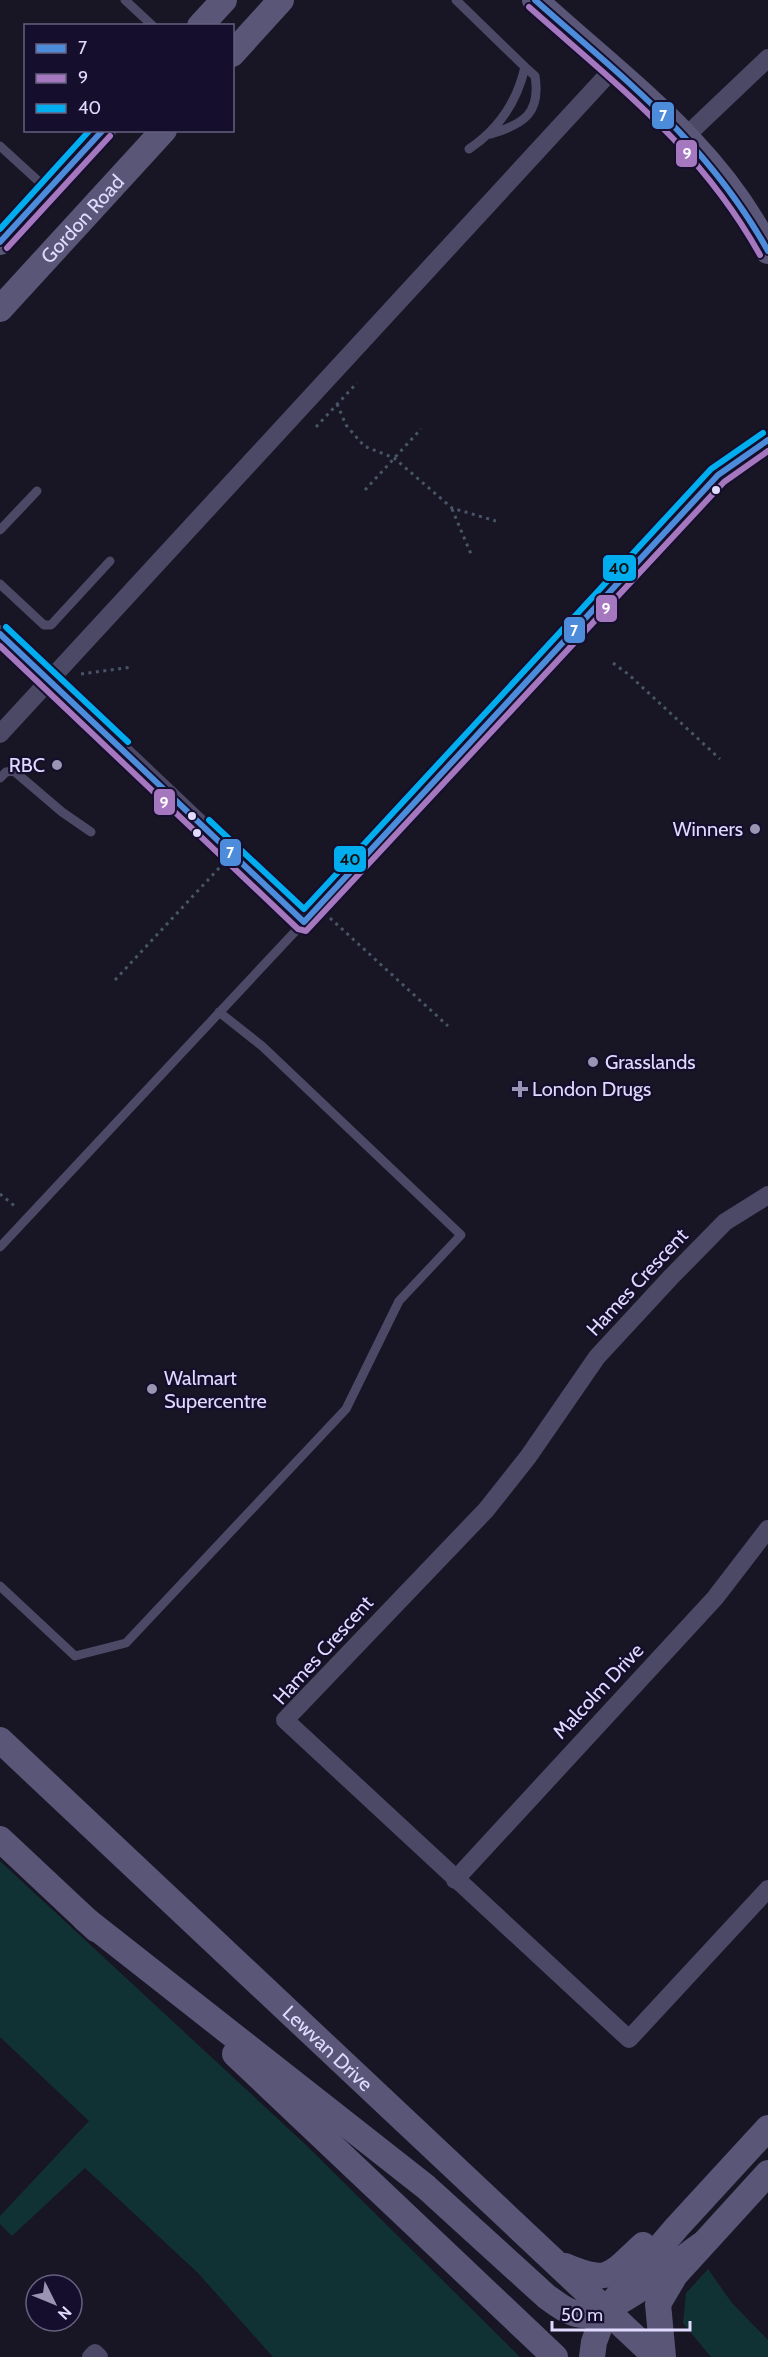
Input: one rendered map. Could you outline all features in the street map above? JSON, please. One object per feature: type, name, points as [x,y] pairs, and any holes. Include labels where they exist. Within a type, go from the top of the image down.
[{"type":"main road","points":[[202,24],[224,0]]},
{"type":"main road","points":[[234,52],[281,0]]},
{"type":"main road","points":[[536,0],[686,136],[724,179],[756,227],[768,252]]},
{"type":"main road","points":[[0,242],[101,132]]},
{"type":"main road","name":"Gordon Road","points":[[0,309],[162,132]]},
{"type":"main road","name":"Lewvan Drive","points":[[0,1740],[656,2357]]},
{"type":"main road","points":[[0,1839],[273,2089],[555,2357]]},
{"type":"main road","points":[[85,1918],[426,2187],[547,2297],[569,2312],[585,2315],[606,2310],[701,2246]]},
{"type":"main road","points":[[592,2357],[594,2342],[606,2310],[676,2227],[768,2128]]},
{"type":"main road","points":[[550,2259],[593,2278],[614,2272],[732,2168]]},
{"type":"main road","points":[[663,2357],[658,2304],[675,2275],[768,2173]]},
{"type":"street","points":[[686,136],[768,58]]},
{"type":"street","points":[[0,734],[612,70]]},
{"type":"street","points":[[0,634],[304,922],[718,475],[768,440]]},
{"type":"street","name":"Hames Crescent","points":[[768,1195],[726,1222],[672,1275],[597,1358],[528,1457],[486,1510],[285,1720],[629,2039],[768,1889]]},
{"type":"street","name":"Malcolm Drive","points":[[455,1880],[715,1598],[767,1531]]},
{"type":"street","points":[[91,2357],[95,2353],[99,2357]]},
{"type":"lane","points":[[125,0],[151,24]]},
{"type":"lane","points":[[456,0],[535,76],[538,95],[531,111],[514,127],[491,134]]},
{"type":"lane","points":[[469,150],[491,134],[507,113],[521,84],[525,67]]},
{"type":"lane","points":[[0,146],[48,190]]},
{"type":"lane","points":[[0,530],[37,491]]},
{"type":"lane","points":[[0,584],[44,625],[51,625],[110,561]]},
{"type":"lane","points":[[0,778],[6,772],[14,771],[62,812],[91,832]]},
{"type":"lane","points":[[0,1246],[304,922]]},
{"type":"lane","points":[[0,1586],[75,1656],[126,1643],[346,1409],[399,1301],[461,1235],[262,1046],[219,1012]]},
{"type":"path","points":[[316,427],[357,383]]},
{"type":"path","points":[[337,404],[346,425],[364,446],[394,458],[452,508],[495,522]]},
{"type":"path","points":[[365,490],[422,429]]},
{"type":"path","points":[[452,508],[467,539],[471,554]]},
{"type":"path","points":[[614,663],[720,759]]},
{"type":"path","points":[[50,681],[133,667]]},
{"type":"path","points":[[115,980],[231,854]]},
{"type":"path","points":[[318,907],[448,1026]]},
{"type":"path","points":[[0,1194],[27,1218]]},
{"type":"green space","points":[[0,1861],[305,2144],[520,2357],[273,2357],[197,2272],[85,2168],[12,2236],[0,2224],[0,2216],[89,2121],[0,2037]]},
{"type":"green space","points":[[708,2269],[732,2303],[768,2340],[768,2357],[711,2357],[683,2323],[686,2293]]},
{"type":"transit line","name":"7","points":[[535,0],[632,86],[692,145],[719,177],[768,251]]},
{"type":"transit line","name":"9","points":[[529,7],[626,92],[684,151],[737,217],[760,255]]},
{"type":"transit line","name":"40","points":[[0,229],[88,132]]},
{"type":"transit line","name":"7","points":[[0,242],[101,132]]},
{"type":"transit line","name":"9","points":[[7,248],[110,136]]},
{"type":"transit line","name":"40","points":[[209,820],[304,909],[711,469],[763,433]]},
{"type":"transit line","name":"7","points":[[0,634],[304,922],[718,475],[768,440]]},
{"type":"transit line","name":"9","points":[[0,646],[298,929],[306,931],[724,482],[768,451]]},
{"type":"transit line","name":"40","points":[[6,627],[128,742]]},
{"type":"place","name":"RBC","points":[[57,765]]},
{"type":"place","name":"Winners","points":[[755,829]]},
{"type":"place","name":"Grasslands","points":[[593,1062]]},
{"type":"place","name":"London Drugs","points":[[520,1089]]},
{"type":"place","name":"Walmart Supercentre","points":[[152,1389]]}]
